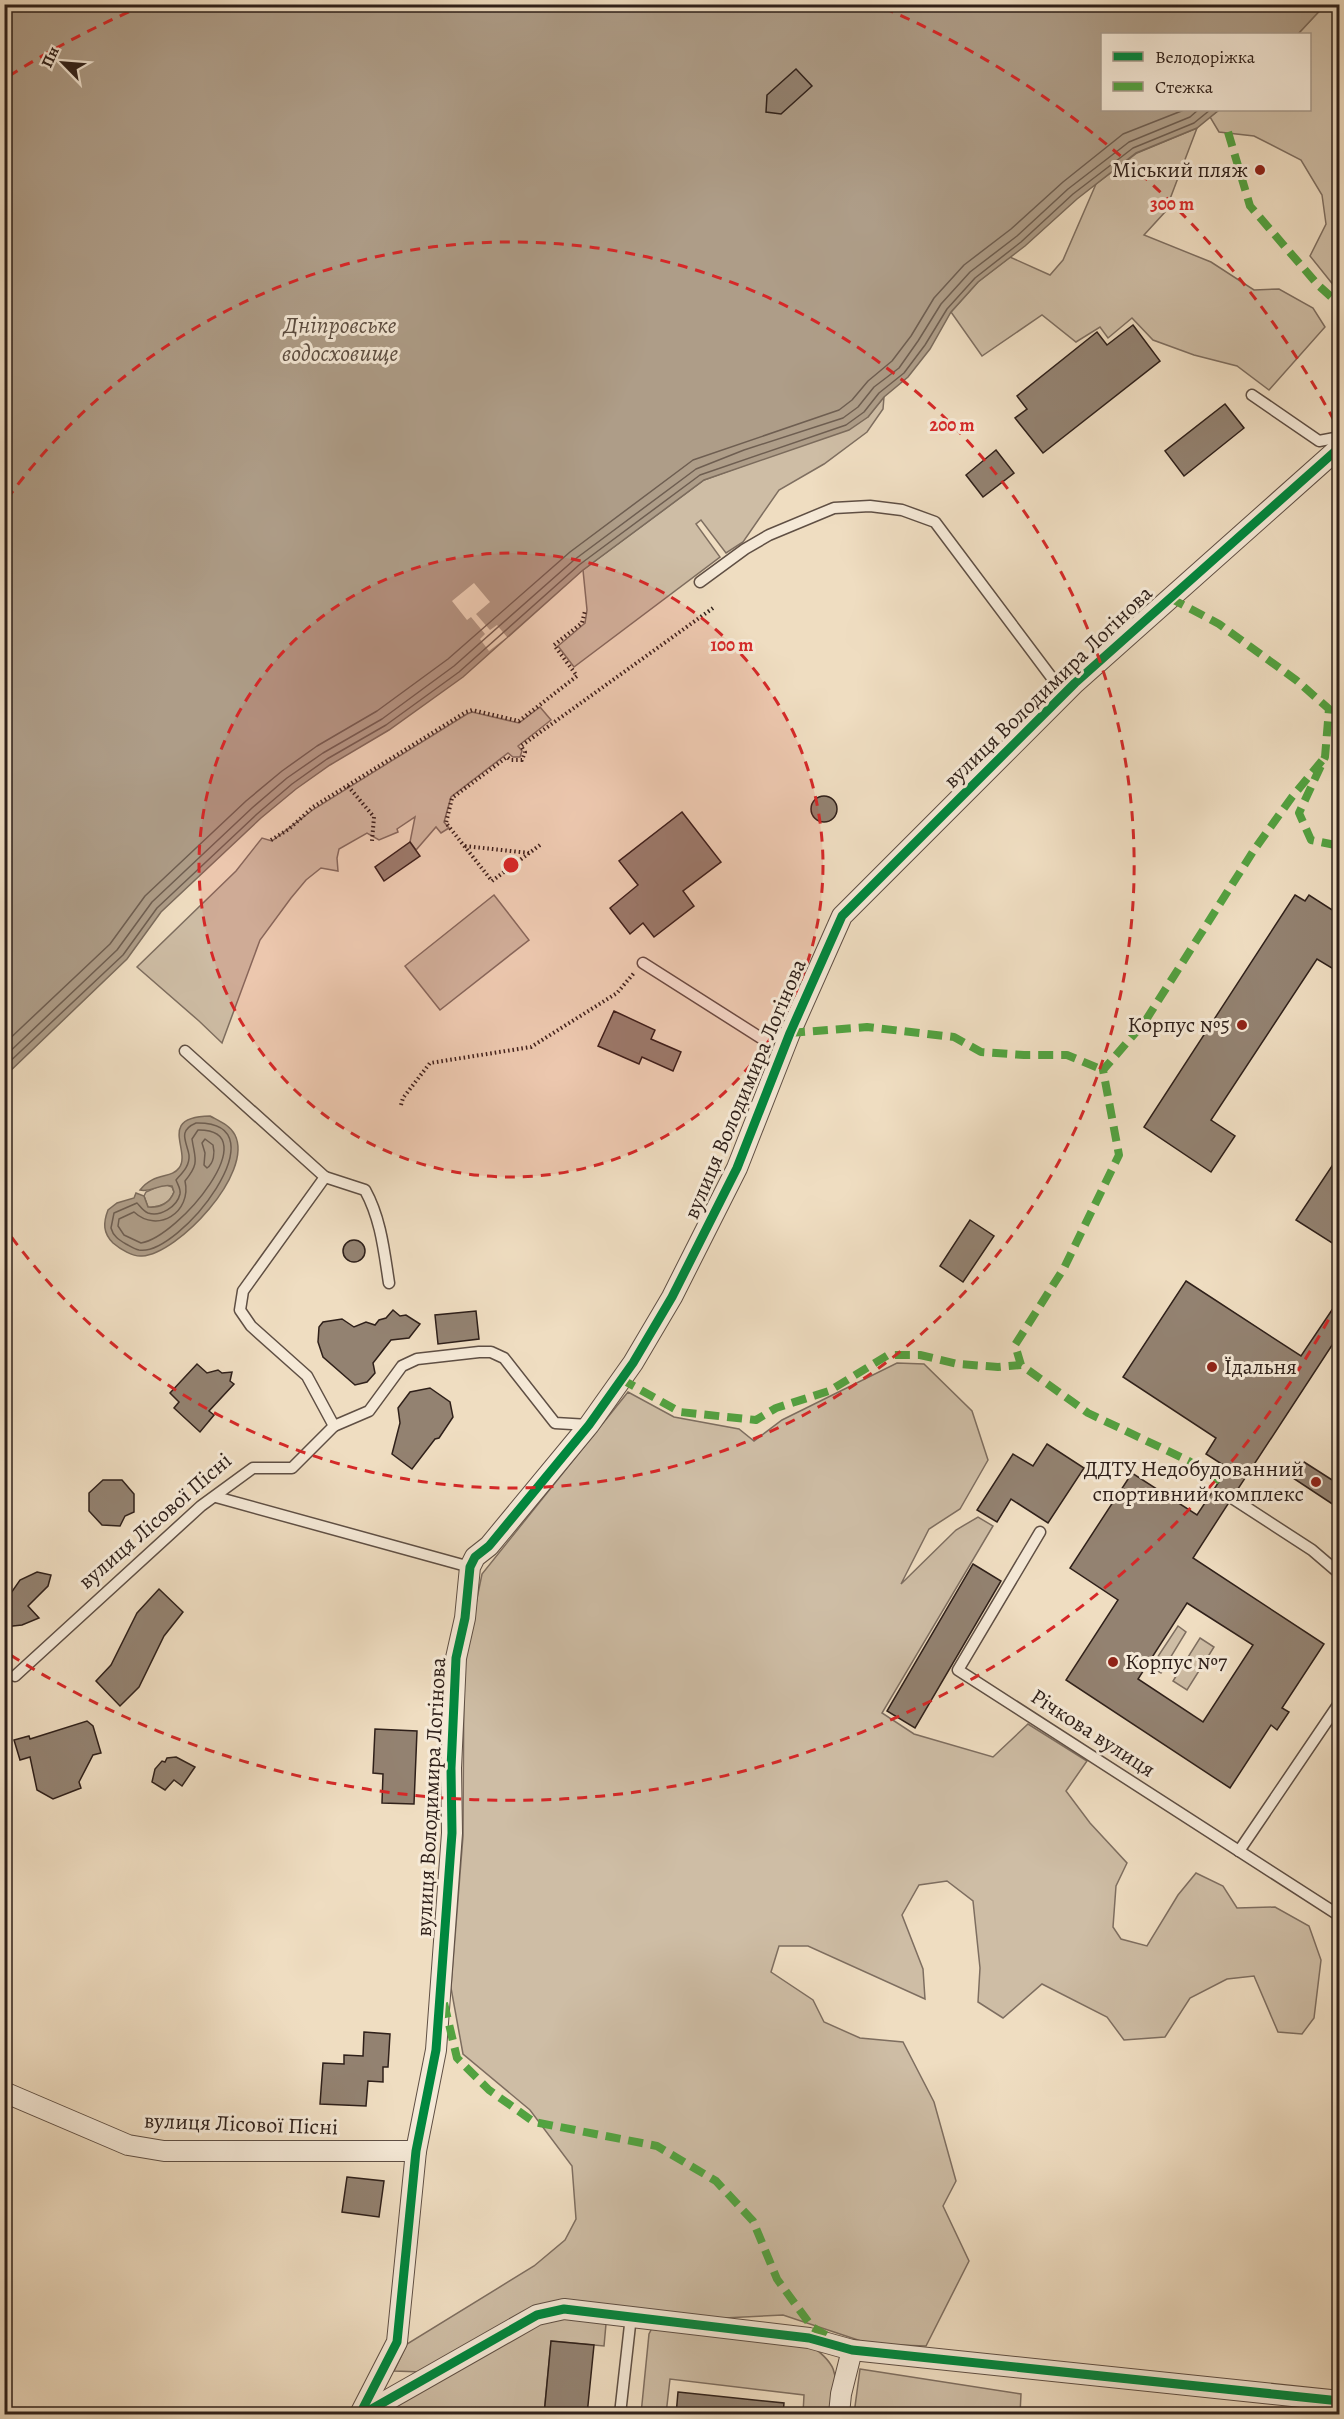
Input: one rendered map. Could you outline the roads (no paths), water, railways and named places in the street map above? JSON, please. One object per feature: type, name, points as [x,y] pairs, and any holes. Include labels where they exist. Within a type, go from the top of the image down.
[{"type":"street","name":"вулиця Володимира Логінова","points":[[361,2415],[397,2342],[416,2151],[436,2050],[452,1833],[451,1768],[456,1658],[465,1618],[470,1567],[475,1557],[489,1546],[589,1425],[633,1363],[682,1277],[737,1168],[790,1033],[842,916],[1075,682],[1340,447]]},
{"type":"street","name":"вулиця Лісової Пісні","points":[[4,2092],[128,2145],[164,2151],[416,2151]]},
{"type":"street","points":[[361,2415],[537,2315],[564,2309],[808,2338],[852,2350],[1340,2401]]},
{"type":"street","points":[[838,2415],[852,2350]]},
{"type":"lane","points":[[1252,395],[1319,441],[1340,437]]},
{"type":"lane","points":[[700,582],[745,549],[769,535],[834,508],[870,506],[902,510],[935,522],[1055,682],[1075,682]]},
{"type":"lane","points":[[643,963],[761,1038],[790,1033]]},
{"type":"lane","points":[[185,1051],[325,1177],[366,1190],[374,1205],[381,1229],[389,1283]]},
{"type":"lane","points":[[325,1177],[243,1292],[240,1310],[251,1326],[307,1376],[334,1426]]},
{"type":"lane","name":"вулиця Лісової Пісні","points":[[15,1676],[201,1506],[253,1468],[292,1468],[334,1426],[369,1411],[402,1366],[417,1359],[479,1352],[491,1353],[504,1358],[555,1423],[589,1425]]},
{"type":"lane","points":[[216,1497],[470,1567]]},
{"type":"lane","points":[[1232,1498],[1312,1550],[1340,1574]]},
{"type":"lane","name":"Річкова вулиця","points":[[1040,1532],[958,1670],[1340,1916]]},
{"type":"lane","points":[[1239,1851],[1340,1702]]},
{"type":"lane","points":[[620,2415],[631,2316]]},
{"type":"water","name":"Дніпровське водосховище","points":[[5,5],[1325,5],[1299,33],[1101,33],[1101,111],[1218,111],[1197,128],[1136,153],[1077,199],[1025,246],[978,282],[951,312],[930,349],[908,377],[884,397],[868,417],[849,430],[704,480],[583,570],[463,677],[389,730],[330,765],[296,789],[261,818],[161,912],[127,959],[5,1076]]},
{"type":"water","points":[[210,1116],[233,1132],[238,1151],[234,1170],[223,1189],[192,1227],[157,1252],[138,1256],[119,1248],[106,1232],[105,1219],[108,1210],[117,1203],[134,1198],[136,1193],[144,1196],[148,1207],[157,1207],[167,1202],[174,1192],[172,1186],[140,1190],[145,1184],[156,1178],[172,1174],[179,1168],[182,1153],[179,1136],[184,1122]]},
{"type":"place","name":"Міський пляж","points":[[1260,170]]},
{"type":"place","name":"Корпус №5","points":[[1242,1025]]},
{"type":"place","name":"Їдальня","points":[[1212,1367]]},
{"type":"place","name":"ДДТУ Недобудованний спортивний комплекс","points":[[1316,1482]]},
{"type":"place","name":"Корпус №7","points":[[1113,1662]]}]
